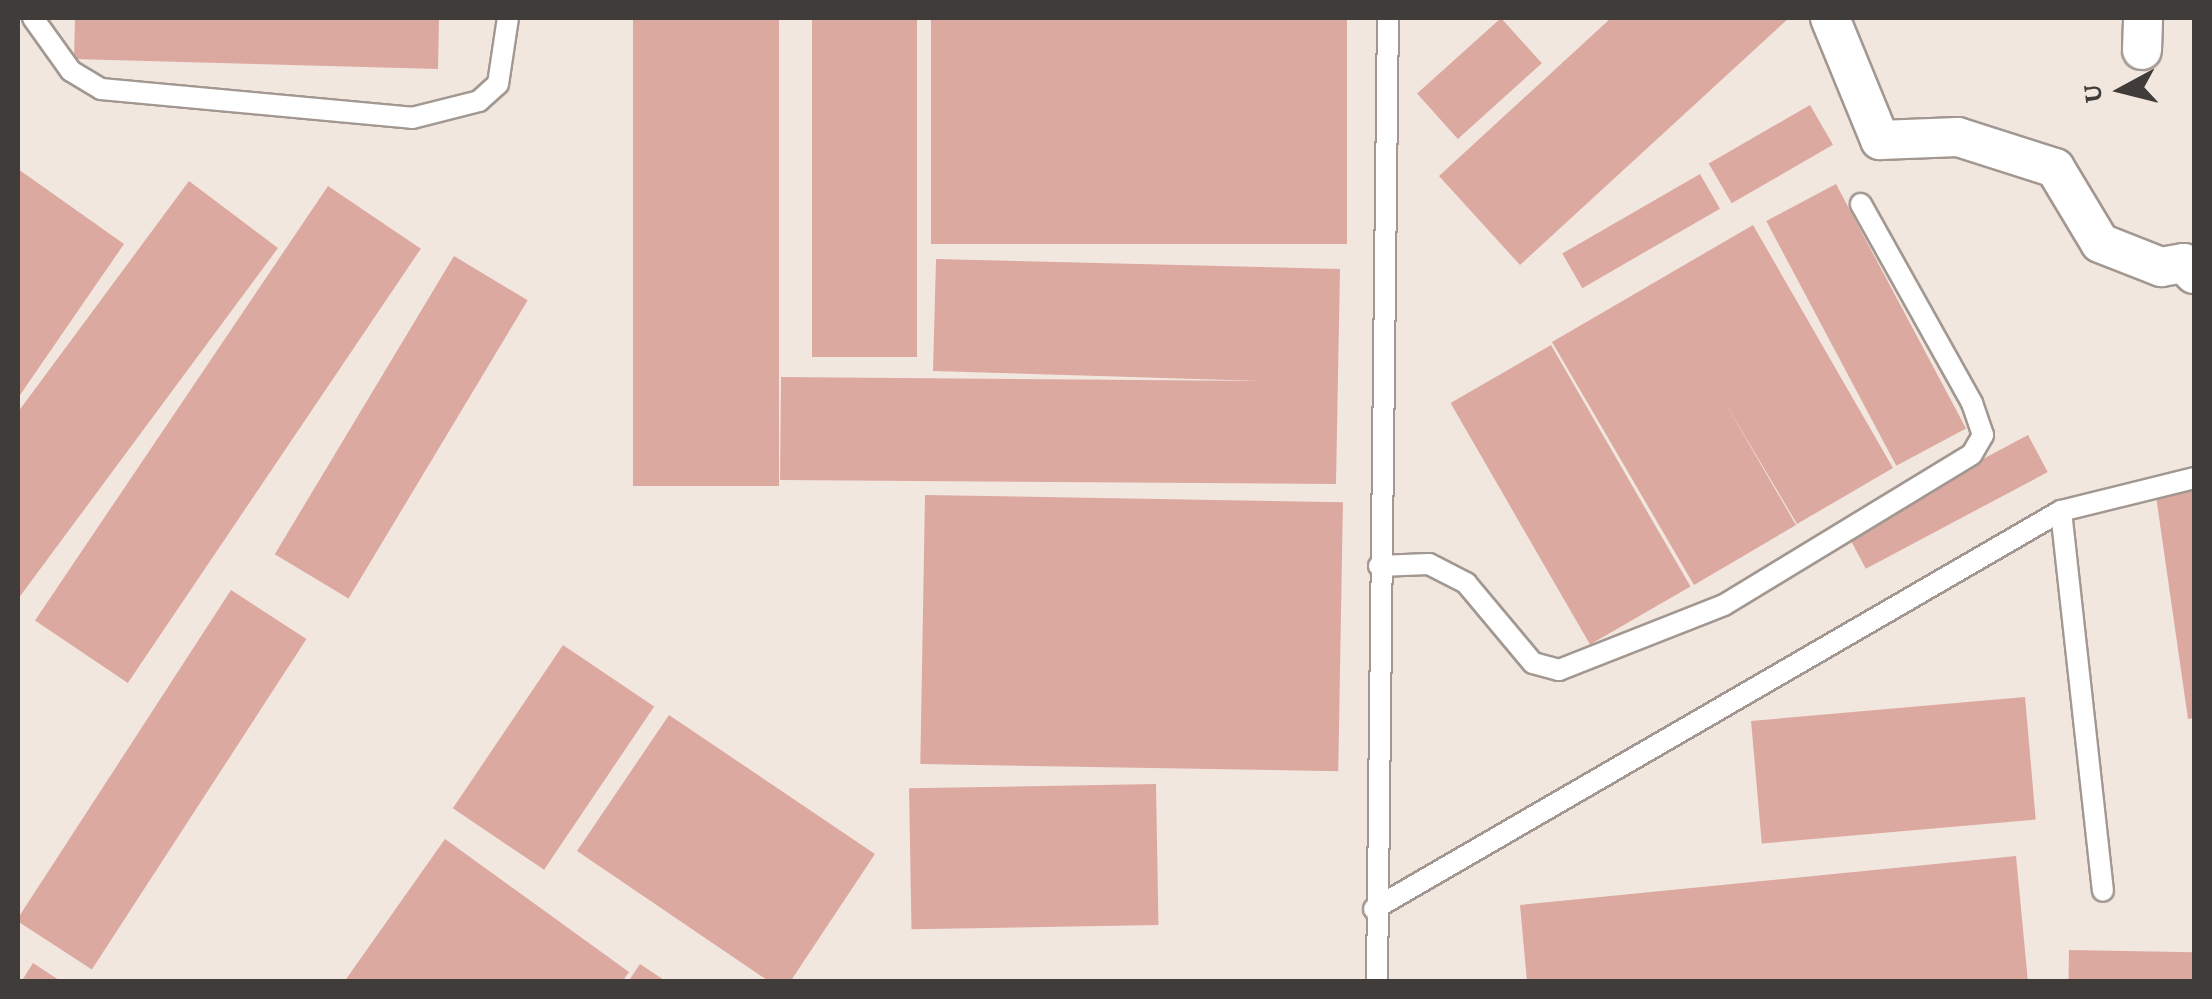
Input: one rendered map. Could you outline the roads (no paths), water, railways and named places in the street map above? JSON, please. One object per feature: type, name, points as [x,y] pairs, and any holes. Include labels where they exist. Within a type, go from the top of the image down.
[{"type":"street","points":[[1830,18],[1880,140],[1958,137],[2056,168],[2100,243],[2160,267],[2184,263],[2194,274]]},
{"type":"lane","points":[[33,18],[71,70],[101,89],[412,118],[479,101],[498,84],[508,18]]},
{"type":"lane","points":[[1377,982],[1374,909],[1388,18]]},
{"type":"lane","points":[[1379,566],[1428,564],[1466,583],[1533,663],[1559,670],[1724,605],[1972,454],[1983,435],[1972,403],[1861,204]]},
{"type":"lane","points":[[1374,909],[2061,511],[2194,478]]},
{"type":"lane","points":[[2061,511],[2103,891]]}]
